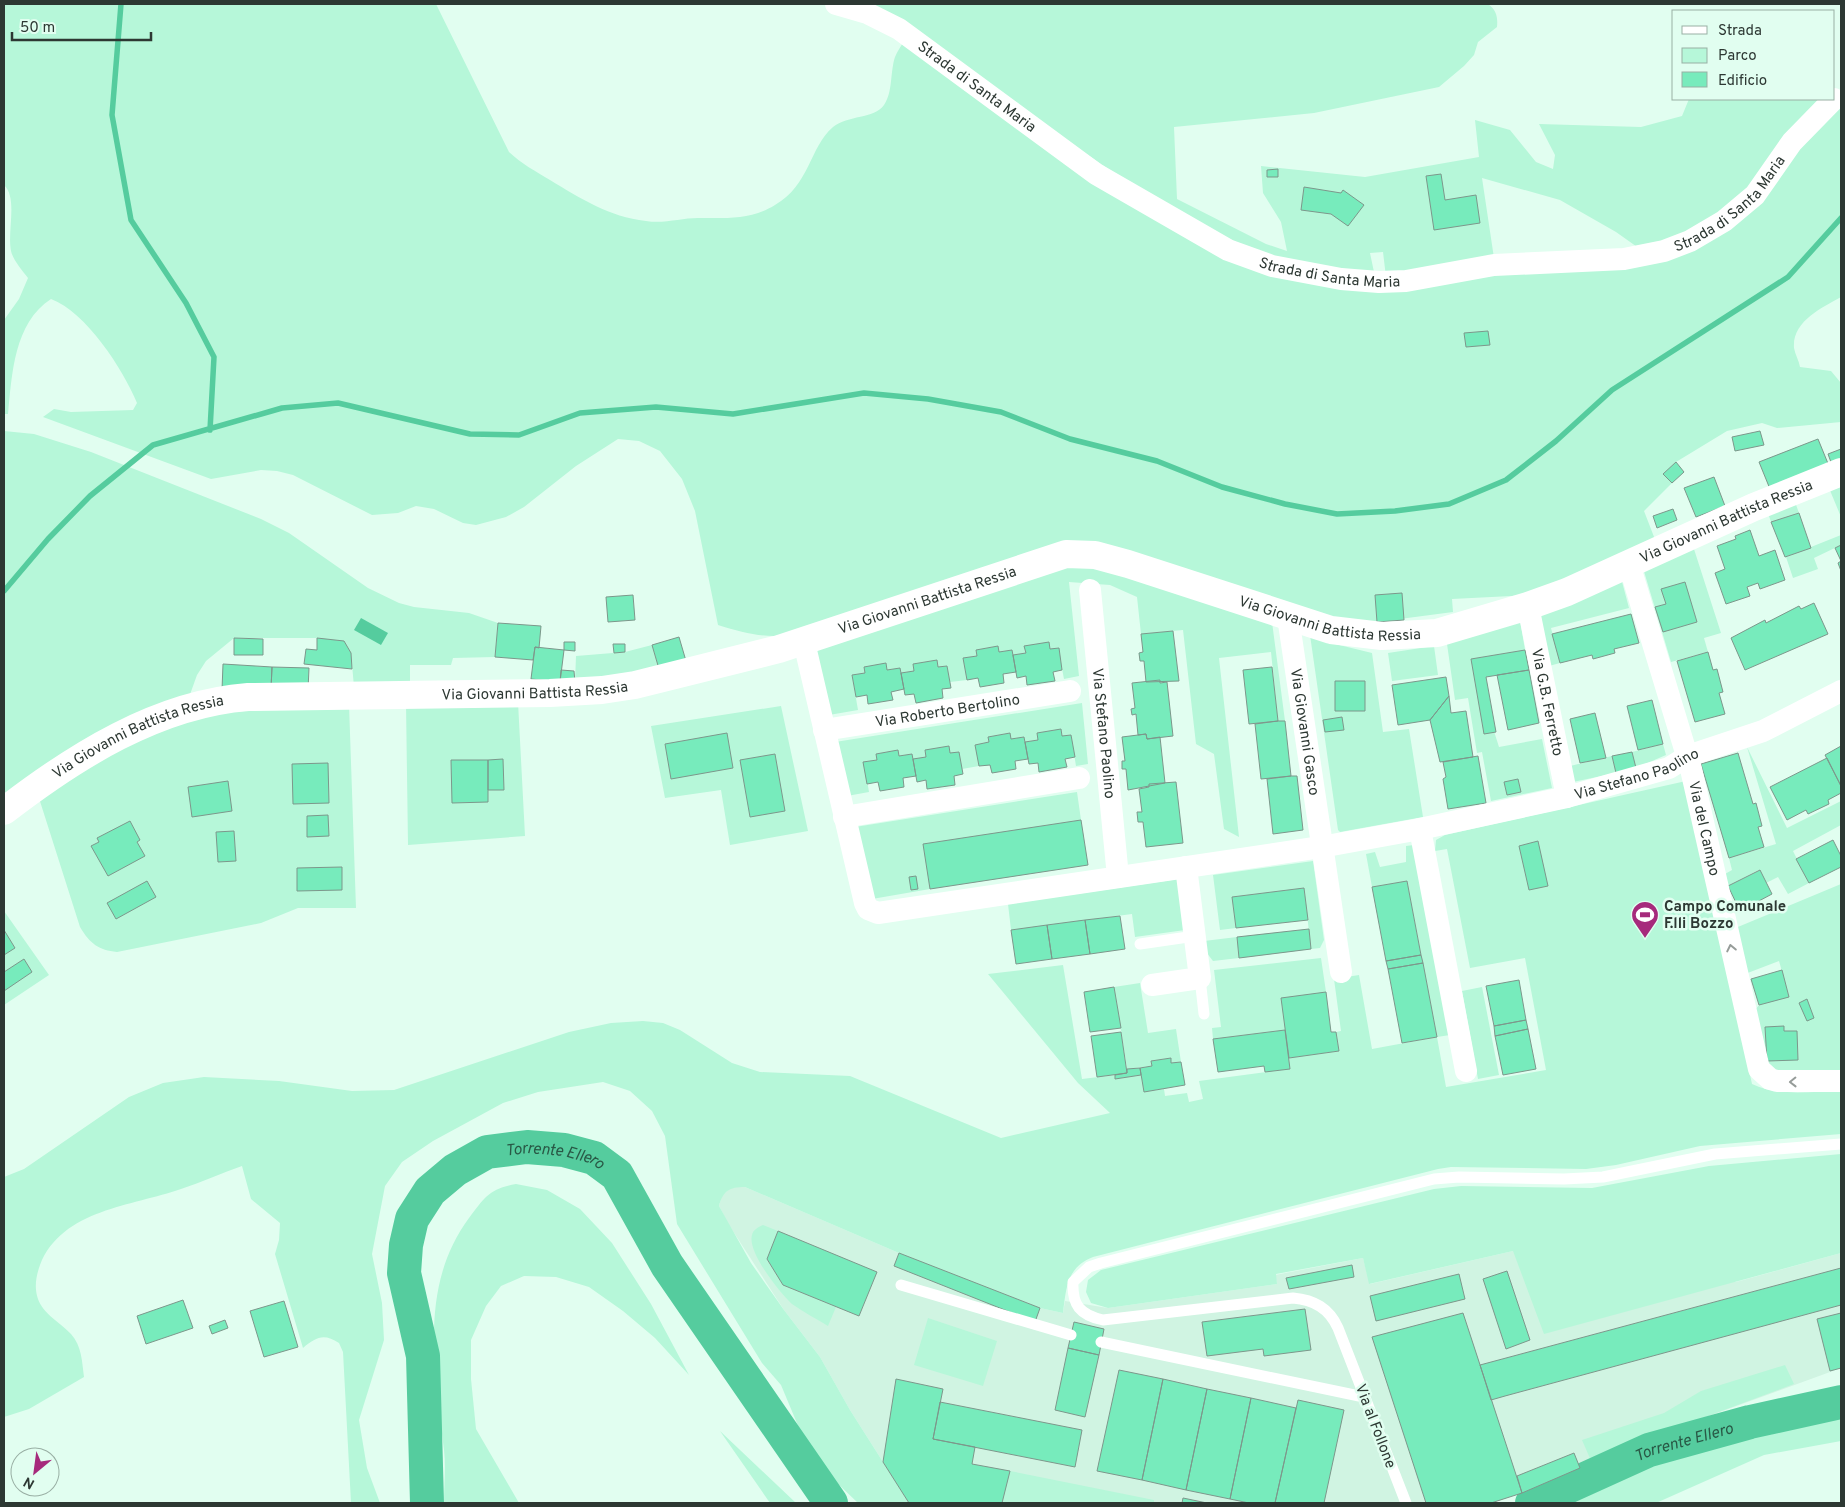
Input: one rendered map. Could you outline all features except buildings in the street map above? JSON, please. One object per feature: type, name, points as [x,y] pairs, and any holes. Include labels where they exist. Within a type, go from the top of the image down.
[{"type":"street","name":"Strada di Santa Maria","points":[[836,4],[874,16],[907,34],[1096,174],[1220,246],[1243,257],[1272,266],[1349,280],[1401,282],[1494,265],[1624,259],[1675,247],[1710,230],[1747,203],[1763,186],[1796,138],[1833,100]]},
{"type":"street","name":"Via Giovanni Battista Ressia","points":[[4,811],[67,766],[112,741],[176,712],[212,702],[248,697],[550,693],[602,690],[653,681],[804,642],[1058,556],[1075,554],[1095,555],[1342,633],[1399,636],[1437,633],[1528,606],[1567,592],[1754,507],[1841,472]]},
{"type":"street","name":"Via del Campo","points":[[1629,564],[1688,756],[1759,1069],[1770,1079],[1777,1081],[1841,1081]]},
{"type":"street","name":"Via Stefano Paolino","points":[[1090,590],[1118,877]]},
{"type":"street","name":"Via G.B. Ferretto","points":[[1528,606],[1567,797]]},
{"type":"street","name":"Via Giovanni Gasco","points":[[1288,617],[1321,847]]},
{"type":"street","points":[[804,642],[844,817],[1079,778]]},
{"type":"street","name":"Via Roberto Bertolino","points":[[824,730],[1070,691]]},
{"type":"street","name":"Via Stefano Paolino","points":[[844,817],[864,903],[870,911],[883,913],[1321,847],[1420,829],[1567,797],[1669,768],[1688,756],[1763,731],[1841,691]]},
{"type":"street","points":[[1420,829],[1466,1071]]},
{"type":"street","points":[[1321,847],[1341,972]]},
{"type":"street","points":[[1152,985],[1200,978],[1186,867]]},
{"type":"lane","points":[[1140,944],[1195,936]]},
{"type":"lane","points":[[1200,978],[1204,1014]]},
{"type":"lane","name":"Via al Follone","points":[[1406,1503],[1338,1328],[1328,1312],[1307,1300],[1293,1298],[1103,1320],[1083,1314],[1076,1305],[1073,1282],[1089,1267],[1101,1263],[1434,1179],[1459,1177],[1597,1178],[1715,1154],[1841,1144]]},
{"type":"lane","points":[[901,1285],[1071,1335]]},
{"type":"lane","points":[[1101,1342],[1364,1397]]},
{"type":"shaded area","points":[[361,618],[388,633],[381,645],[354,630]]},
{"type":"shaded area","points":[[732,1187],[745,1187],[899,1253],[1040,1308],[1063,1313],[1065,1301],[1108,1308],[1277,1284],[1275,1275],[1363,1258],[1370,1284],[1513,1251],[1736,1282],[1841,1253],[1841,1368],[1673,1429],[1522,1493],[1491,1503],[909,1503],[850,1410],[820,1357],[784,1310],[729,1225],[719,1206],[722,1195]]},
{"type":"green space","points":[[4,4],[436,4],[509,152],[534,170],[595,206],[632,219],[653,222],[692,218],[747,216],[766,210],[787,197],[802,177],[819,145],[833,127],[846,120],[874,113],[884,105],[889,94],[893,63],[904,41],[1255,267],[1451,279],[1669,257],[1798,149],[1841,101],[1841,297],[1817,311],[1803,323],[1798,330],[1794,348],[1800,367],[1831,371],[1841,383],[1841,422],[1777,428],[1762,423],[1727,431],[1676,462],[1663,474],[1672,483],[1644,511],[1656,542],[1531,595],[1452,599],[1453,612],[1377,622],[1343,620],[1115,549],[789,635],[770,636],[745,632],[718,625],[695,511],[682,479],[660,451],[639,441],[618,439],[576,466],[524,507],[506,517],[476,525],[463,523],[434,509],[416,506],[398,513],[372,515],[293,475],[277,471],[261,470],[211,479],[43,417],[54,409],[71,412],[133,410],[137,403],[123,374],[102,343],[77,316],[51,299],[29,321],[22,335],[14,366],[8,414],[4,414],[4,320],[19,299],[28,278],[11,251],[11,206],[8,191],[4,185]]},
{"type":"green space","points":[[864,4],[1488,4],[1496,14],[1497,27],[1478,42],[1474,55],[1464,66],[1439,87],[1314,113],[1174,127],[1177,199],[1266,244],[1287,251],[1281,222],[1263,193],[1261,166],[1365,177],[1479,157],[1475,120],[1510,130],[1536,162],[1553,169],[1555,155],[1539,124],[1641,127],[1682,116],[1689,100],[1822,100],[1743,197],[1699,228],[1640,249],[1616,232],[1560,200],[1482,178],[1494,258],[1386,277],[1383,252],[1370,253],[1374,272],[1281,262],[1178,216]]},
{"type":"green space","points":[[4,431],[34,434],[91,452],[261,519],[289,533],[368,588],[399,603],[414,607],[469,613],[498,623],[495,657],[453,658],[451,665],[410,665],[410,681],[505,681],[354,687],[351,653],[317,638],[234,638],[206,661],[197,675],[188,700],[4,801]]},
{"type":"green space","points":[[1841,483],[1841,517],[1829,488]]},
{"type":"green space","points":[[1795,502],[1799,513],[1771,522],[1768,513]]},
{"type":"green space","points":[[1841,535],[1841,545],[1814,558],[1818,569],[1793,578],[1786,557]]},
{"type":"green space","points":[[1693,546],[1721,633],[1704,638],[1708,652],[1671,662],[1643,568]]},
{"type":"green space","points":[[1090,566],[1272,622],[1285,721],[1278,721],[1271,652],[1219,658],[1239,837],[1224,829],[1214,754],[1196,744],[1183,630],[1141,634],[1137,597],[1110,585],[1069,582],[1079,676],[1064,679],[1058,648],[1025,647],[1026,653],[1013,655],[1012,650],[999,652],[997,646],[976,650],[977,656],[963,658],[967,680],[950,682],[947,666],[938,667],[937,660],[913,664],[914,671],[901,673],[900,668],[887,670],[886,663],[865,673],[852,675],[858,710],[829,715],[816,650],[1058,568]]},
{"type":"green space","points":[[1621,578],[1629,608],[1551,628],[1560,663],[1549,666],[1538,614]]},
{"type":"green space","points":[[1520,620],[1525,650],[1471,659],[1499,747],[1542,739],[1552,788],[1491,801],[1482,752],[1477,753],[1468,698],[1455,700],[1447,644]]},
{"type":"green space","points":[[1310,635],[1331,643],[1372,653],[1383,732],[1409,729],[1423,817],[1340,832],[1338,830]]},
{"type":"green space","points":[[652,645],[659,669],[575,682],[576,656],[625,652]]},
{"type":"green space","points":[[1434,646],[1438,675],[1392,681],[1388,653]]},
{"type":"green space","points":[[518,702],[525,836],[408,845],[406,703]]},
{"type":"green space","points":[[1082,703],[1088,764],[1076,766],[1071,735],[1062,736],[1061,729],[1037,733],[1038,740],[1025,742],[1024,737],[1011,739],[1009,733],[988,737],[989,742],[976,745],[979,766],[962,769],[950,753],[949,746],[925,750],[926,757],[913,759],[912,754],[899,756],[898,750],[876,754],[877,760],[864,762],[869,792],[847,796],[835,742]]},
{"type":"green space","points":[[349,704],[356,908],[298,908],[261,923],[117,952],[100,948],[87,938],[80,927],[38,795],[109,751],[201,714]]},
{"type":"green space","points":[[781,706],[808,831],[730,845],[721,790],[665,798],[651,726]]},
{"type":"green space","points":[[1663,744],[1666,755],[1636,768],[1632,752]]},
{"type":"green space","points":[[1747,747],[1787,828],[1841,801],[1841,825],[1793,851],[1809,883],[1788,894],[1778,877],[1766,883],[1759,870],[1728,886],[1725,874],[1732,870],[1729,858],[1776,844]]},
{"type":"green space","points":[[1612,756],[1616,773],[1573,782],[1570,766]]},
{"type":"green space","points":[[1686,781],[1752,1084],[1773,1091],[1784,1092],[1841,1091],[1841,1134],[1700,1146],[1616,1165],[1586,1169],[1451,1167],[1438,1169],[1093,1257],[1078,1266],[1069,1279],[1063,1313],[1040,1308],[899,1253],[745,1187],[731,1189],[722,1197],[719,1206],[751,1263],[820,1357],[850,1410],[909,1503],[858,1503],[833,1479],[799,1428],[781,1385],[762,1363],[677,1224],[665,1136],[652,1111],[630,1091],[603,1082],[538,1092],[503,1103],[433,1141],[402,1162],[385,1186],[372,1254],[382,1303],[384,1340],[359,1420],[367,1468],[380,1503],[351,1503],[343,1352],[339,1343],[324,1337],[312,1341],[303,1348],[275,1254],[279,1240],[280,1223],[251,1199],[242,1166],[181,1189],[101,1212],[65,1232],[50,1246],[40,1265],[36,1282],[37,1295],[44,1309],[75,1339],[81,1354],[84,1377],[29,1409],[4,1417],[4,1177],[24,1169],[129,1097],[163,1083],[204,1077],[279,1081],[352,1091],[394,1090],[569,1032],[611,1023],[643,1021],[663,1023],[680,1030],[732,1063],[760,1072],[850,1076],[1001,1138],[1110,1113],[1078,1083],[988,974],[1063,965],[1082,1079],[1115,1075],[1116,1079],[1141,1075],[1144,1092],[1164,1089],[1165,1096],[1187,1093],[1189,1102],[1203,1099],[1199,1081],[1290,1069],[1289,1058],[1339,1051],[1336,1032],[1341,1031],[1334,979],[1359,975],[1372,1049],[1437,1037],[1446,1087],[1546,1070],[1525,958],[1470,968],[1447,849],[1435,851],[1436,840],[1445,835]]},
{"type":"green space","points":[[1077,792],[1081,820],[924,844],[930,889],[872,899],[855,827]]},
{"type":"green space","points":[[1414,845],[1450,1035],[1437,1037],[1407,881],[1372,887],[1366,854],[1375,852],[1380,867],[1406,862],[1406,846]]},
{"type":"green space","points":[[1313,861],[1324,940],[1320,948],[1311,949],[1304,888],[1232,897],[1236,928],[1220,930],[1213,875]]},
{"type":"green space","points":[[1179,879],[1185,930],[1135,937],[1132,914],[1011,930],[1008,904]]},
{"type":"green space","points":[[1841,884],[1841,1074],[1781,1074],[1766,1066],[1755,1010],[1759,1005],[1789,996],[1779,961],[1745,974],[1733,929]]},
{"type":"green space","points":[[4,911],[49,975],[4,1005]]},
{"type":"green space","points":[[1237,937],[1239,958],[1213,961],[1206,952],[1204,941]]},
{"type":"green space","points":[[1321,958],[1326,992],[1285,1030],[1213,1039],[1212,1028],[1221,1027],[1214,970]]},
{"type":"green space","points":[[1140,983],[1148,1033],[1176,1029],[1181,1062],[1171,1063],[1170,1058],[1151,1061],[1152,1066],[1127,1069],[1114,987]]},
{"type":"green space","points":[[1482,987],[1499,1075],[1478,1079],[1462,991]]},
{"type":"green space","points":[[1841,1154],[1841,1253],[1544,1334],[1513,1251],[1369,1284],[1363,1258],[1276,1274],[1277,1284],[1108,1308],[1091,1303],[1086,1292],[1088,1280],[1101,1270],[1434,1189],[1461,1186],[1592,1188],[1709,1166]]},
{"type":"green space","points":[[516,1184],[547,1190],[580,1209],[612,1243],[651,1304],[689,1375],[655,1338],[623,1311],[589,1287],[556,1277],[524,1276],[501,1286],[486,1306],[471,1340],[471,1379],[476,1429],[519,1503],[444,1503],[445,1456],[437,1390],[434,1330],[436,1301],[442,1272],[453,1245],[479,1205],[493,1191]]},
{"type":"green space","points":[[763,1225],[778,1231],[767,1260],[783,1285],[836,1307],[828,1326],[792,1304],[766,1272],[754,1251],[752,1242],[753,1232]]},
{"type":"green space","points":[[928,1318],[997,1341],[983,1386],[914,1365]]},
{"type":"green space","points":[[1785,1365],[1794,1384],[1673,1429],[1592,1463],[1582,1440],[1664,1413],[1701,1391]]},
{"type":"green space","points":[[1841,1411],[1841,1441],[1764,1455],[1656,1503],[1551,1503],[1651,1460],[1756,1430]]},
{"type":"green space","points":[[720,1431],[796,1503],[770,1503]]},
{"type":"green space","points":[[1010,1471],[1154,1500],[1154,1503],[1002,1503]]},
{"type":"waterway","points":[[121,4],[112,115],[131,220],[186,303],[214,357],[210,430]]},
{"type":"waterway","points":[[4,591],[48,539],[90,496],[153,445],[282,408],[338,403],[470,434],[519,435],[580,413],[656,407],[733,414],[864,393],[928,399],[1001,412],[1070,439],[1157,461],[1222,487],[1285,504],[1337,514],[1395,511],[1449,504],[1506,480],[1556,441],[1612,390],[1788,277],[1841,218]]},
{"type":"waterway","name":"Torrente Ellero","points":[[427,1503],[423,1356],[404,1273],[406,1245],[412,1219],[430,1191],[455,1170],[487,1152],[527,1147],[564,1150],[594,1158],[617,1175],[667,1265],[831,1503]]},
{"type":"waterway","name":"Torrente Ellero","points":[[1532,1503],[1649,1450],[1750,1422],[1841,1402]]},
{"type":"place","name":"Campo Comunale F.lli Bozzo","points":[[1645,939]]}]
